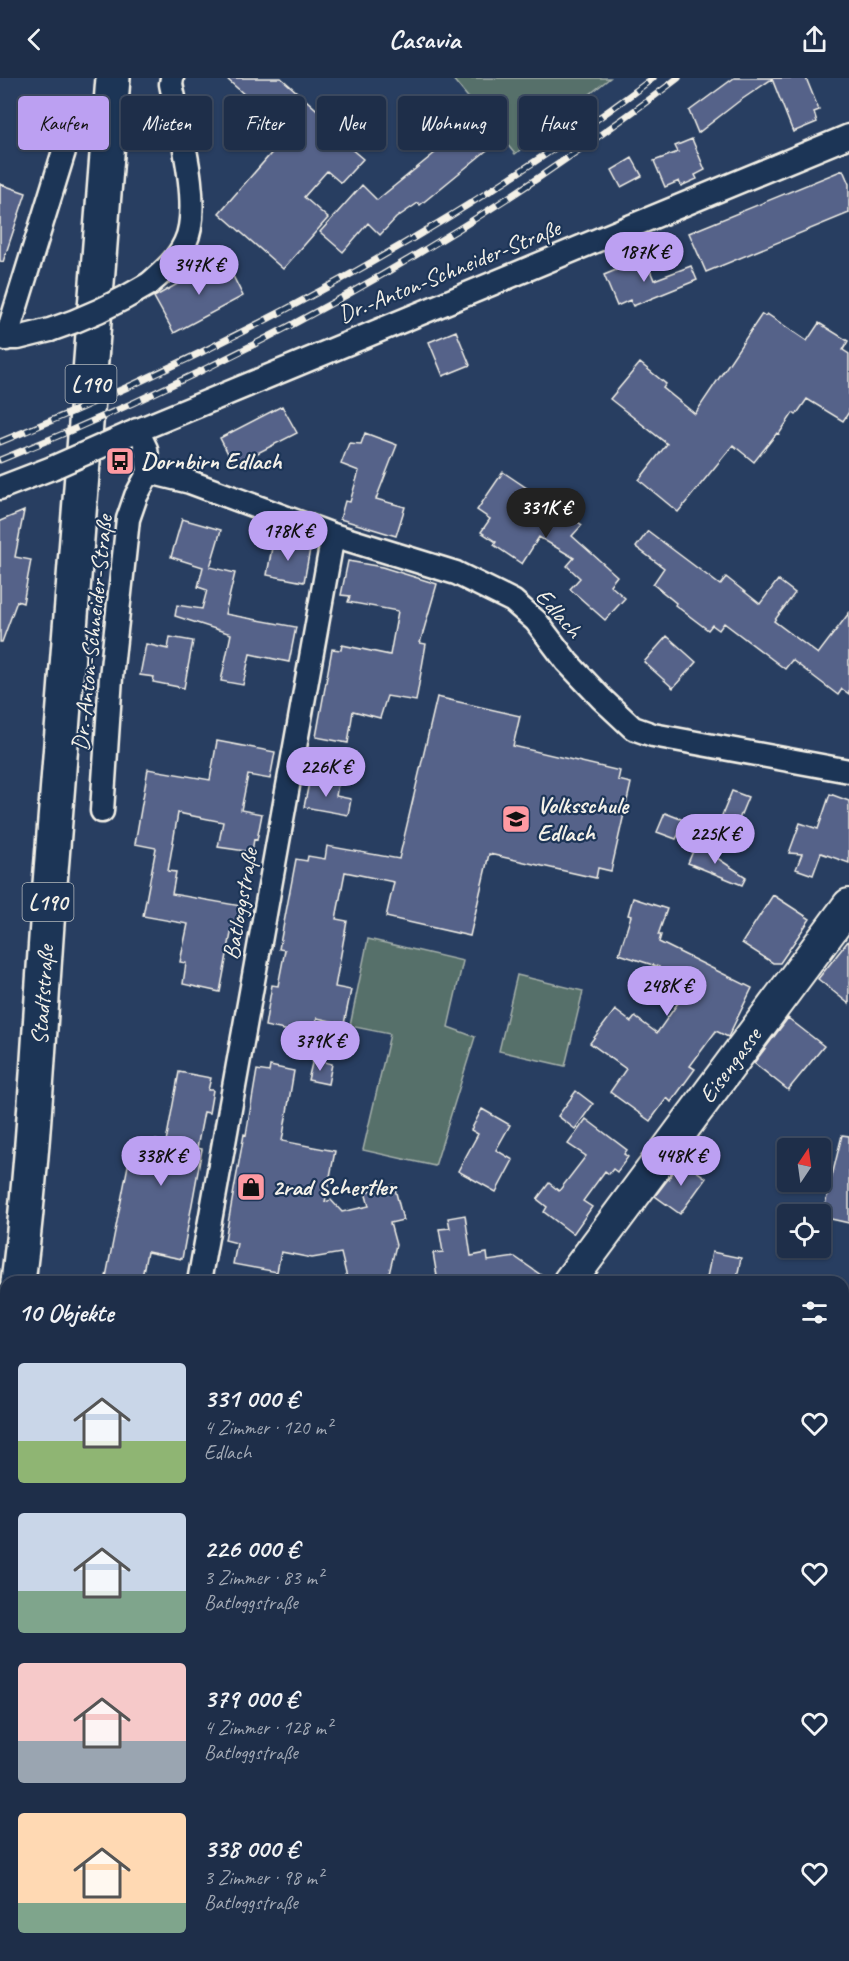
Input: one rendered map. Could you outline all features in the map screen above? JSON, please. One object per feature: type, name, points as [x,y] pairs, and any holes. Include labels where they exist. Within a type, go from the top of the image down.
[{"type":"main road","name":"Stadtstraße","points":[[19,1276],[27,1212],[46,934],[102,242],[113,78]]},
{"type":"main road","name":"Eisengasse","points":[[572,1276],[849,905]]},
{"type":"street","points":[[64,150],[3,338],[18,338],[84,319],[149,284],[172,265],[186,242],[193,215],[190,182],[172,78]]},
{"type":"street","name":"Dr.-Anton-Schneider-Straße","points":[[0,488],[849,136]]},
{"type":"street","points":[[133,432],[146,449],[149,472]]},
{"type":"street","name":"Dr.-Anton-Schneider-Straße","points":[[102,811],[111,677],[128,519],[136,496],[149,472]]},
{"type":"street","name":"Edlach","points":[[149,472],[190,482],[333,535],[456,573],[513,601],[536,621],[567,662],[633,728],[653,735],[849,771]]},
{"type":"street","name":"Batloggstraße","points":[[200,1276],[333,535]]},
{"type":"green space","points":[[452,78],[610,78],[588,96],[519,96],[520,150],[515,154],[507,144],[507,96],[467,96]]},
{"type":"green space","points":[[368,939],[463,961],[448,1027],[475,1037],[435,1166],[363,1150],[390,1034],[350,1026]]},
{"type":"green space","points":[[517,975],[583,991],[565,1066],[499,1051]]},
{"type":"building","points":[[226,78],[281,78],[301,96],[246,96]]},
{"type":"building","points":[[734,78],[806,78],[819,110],[814,112],[817,122],[793,132],[772,79],[698,133],[689,111]]},
{"type":"building","points":[[305,99],[317,110],[317,150],[352,150],[363,159],[341,183],[327,171],[304,197],[328,218],[283,269],[219,213],[274,150],[305,150]]},
{"type":"building","points":[[692,139],[705,170],[695,175],[697,179],[681,186],[679,181],[665,187],[654,161],[678,152],[675,146]]},
{"type":"building","points":[[439,150],[487,150],[420,205],[418,203],[396,218],[380,235],[368,223],[343,252],[320,232],[362,185],[377,200]]},
{"type":"building","points":[[632,158],[642,176],[621,187],[612,170]]},
{"type":"building","points":[[843,170],[849,184],[849,213],[706,272],[689,233]]},
{"type":"building","points":[[0,184],[26,193],[3,262],[0,261]]},
{"type":"building","points":[[224,258],[243,296],[174,333],[154,297]]},
{"type":"building","points":[[645,258],[654,280],[691,266],[697,280],[633,306],[630,300],[617,306],[604,275]]},
{"type":"building","points":[[762,314],[765,316],[767,314],[807,341],[819,323],[848,341],[843,350],[849,354],[849,412],[843,421],[807,399],[796,415],[793,413],[779,434],[777,433],[754,462],[733,445],[678,512],[639,480],[667,444],[610,399],[640,363],[666,384],[663,388],[695,414]]},
{"type":"building","points":[[456,331],[470,365],[443,376],[429,342]]},
{"type":"building","points":[[282,406],[297,433],[234,465],[220,438]]},
{"type":"building","points":[[365,433],[397,445],[376,499],[405,507],[396,536],[340,519],[345,501],[350,502],[359,471],[341,464],[349,443],[361,444]]},
{"type":"building","points":[[503,472],[582,525],[572,536],[617,576],[610,585],[625,598],[605,620],[570,589],[580,578],[567,566],[574,558],[539,537],[522,564],[494,545],[496,542],[481,532],[490,519],[477,510]]},
{"type":"building","points":[[24,511],[15,557],[31,560],[23,603],[17,601],[2,642],[0,642],[0,521]]},
{"type":"building","points":[[182,519],[221,530],[210,567],[235,573],[225,614],[296,627],[289,662],[250,654],[243,685],[221,681],[231,634],[175,616],[177,605],[202,609],[207,590],[198,587],[203,567],[171,557]]},
{"type":"building","points":[[648,531],[720,585],[726,577],[760,604],[778,580],[795,593],[774,621],[818,654],[849,613],[849,694],[842,689],[838,695],[792,660],[785,669],[724,623],[719,630],[712,625],[708,630],[675,605],[676,603],[653,584],[664,568],[636,547]]},
{"type":"building","points":[[273,542],[310,549],[304,582],[267,575]]},
{"type":"building","points":[[348,561],[382,567],[437,584],[420,643],[426,644],[416,701],[387,696],[380,718],[353,711],[348,743],[316,737],[332,649],[341,650],[342,645],[390,655],[398,611],[348,602],[350,596],[341,595]]},
{"type":"building","points":[[667,636],[696,662],[673,688],[644,662]]},
{"type":"building","points":[[170,637],[193,641],[184,688],[153,682],[154,677],[140,675],[146,644],[168,649]]},
{"type":"building","name":"Volksschule Edlach","points":[[437,697],[520,716],[513,746],[620,771],[618,780],[631,783],[611,871],[598,868],[596,878],[489,854],[470,936],[386,917],[394,882],[345,872],[336,919],[347,921],[335,987],[351,990],[344,1024],[317,1018],[313,1036],[265,1026],[272,985],[278,986],[285,950],[279,949],[296,859],[307,861],[308,856],[325,859],[327,846],[399,859]]},
{"type":"building","points":[[217,741],[275,752],[270,779],[248,775],[241,810],[262,814],[252,852],[218,847],[223,822],[178,813],[168,871],[176,872],[172,894],[241,906],[236,929],[232,928],[220,992],[183,984],[186,963],[180,962],[188,924],[143,916],[156,848],[135,844],[148,769],[210,780]]},
{"type":"building","points":[[310,778],[338,784],[336,796],[351,799],[348,815],[304,807]]},
{"type":"building","points":[[732,791],[748,797],[728,846],[712,840]]},
{"type":"building","points":[[830,794],[849,801],[849,863],[821,853],[813,875],[796,869],[802,854],[789,853],[800,823],[818,829]]},
{"type":"building","points":[[665,813],[686,821],[676,839],[657,832]]},
{"type":"building","points":[[696,844],[746,877],[742,885],[688,863]]},
{"type":"building","points":[[773,895],[810,919],[780,963],[773,963],[742,943]]},
{"type":"building","points":[[633,898],[667,909],[658,935],[661,935],[659,942],[752,988],[728,1037],[716,1031],[690,1066],[695,1069],[671,1102],[667,1098],[650,1121],[610,1092],[626,1069],[590,1043],[615,1010],[631,1022],[635,1017],[657,1033],[680,1000],[650,986],[659,967],[619,954],[631,916],[628,915]]},
{"type":"building","points":[[849,940],[849,1004],[818,979]]},
{"type":"building","points":[[788,1018],[824,1046],[788,1090],[754,1063]]},
{"type":"building","points":[[313,1059],[332,1064],[328,1084],[308,1080]]},
{"type":"building","points":[[270,1066],[294,1071],[282,1141],[335,1151],[325,1202],[331,1200],[342,1212],[369,1206],[365,1192],[394,1185],[403,1220],[390,1223],[396,1245],[388,1276],[347,1276],[341,1253],[312,1258],[281,1252],[277,1272],[233,1264],[237,1243],[225,1240],[244,1134],[246,1135],[257,1070],[269,1072]]},
{"type":"building","points":[[179,1072],[211,1078],[208,1090],[213,1090],[209,1113],[204,1112],[197,1148],[202,1149],[182,1259],[147,1252],[142,1276],[106,1276],[133,1140],[166,1142]]},
{"type":"building","points":[[576,1091],[593,1104],[575,1129],[558,1116]]},
{"type":"building","points":[[482,1109],[510,1125],[496,1150],[513,1160],[496,1192],[458,1171],[478,1134],[471,1130]]},
{"type":"building","points":[[586,1119],[627,1150],[624,1154],[628,1157],[617,1172],[613,1169],[609,1174],[605,1171],[583,1201],[592,1207],[573,1234],[544,1212],[547,1207],[537,1199],[549,1183],[559,1191],[586,1156],[568,1144]]},
{"type":"building","points":[[842,1135],[849,1136],[849,1223],[831,1219],[831,1204],[825,1204],[828,1192],[831,1192],[831,1180]]},
{"type":"building","points":[[682,1161],[706,1178],[680,1214],[655,1196]]},
{"type":"building","points":[[465,1215],[471,1256],[487,1253],[488,1261],[515,1257],[542,1276],[437,1276],[433,1253],[443,1252],[439,1229],[450,1228],[448,1218]]},
{"type":"building","points":[[712,1252],[741,1258],[737,1276],[707,1276]]},
{"type":"railway","points":[[0,442],[173,366],[341,280],[502,183],[653,78]]},
{"type":"railway","points":[[0,460],[140,400],[343,297],[409,259],[538,178],[678,78]]},
{"type":"place","name":"Dornbirn Edlach","points":[[120,461]]},
{"type":"place","name":"Volksschule Edlach","points":[[516,819]]},
{"type":"place","name":"2rad Schertler","points":[[251,1187]]}]
